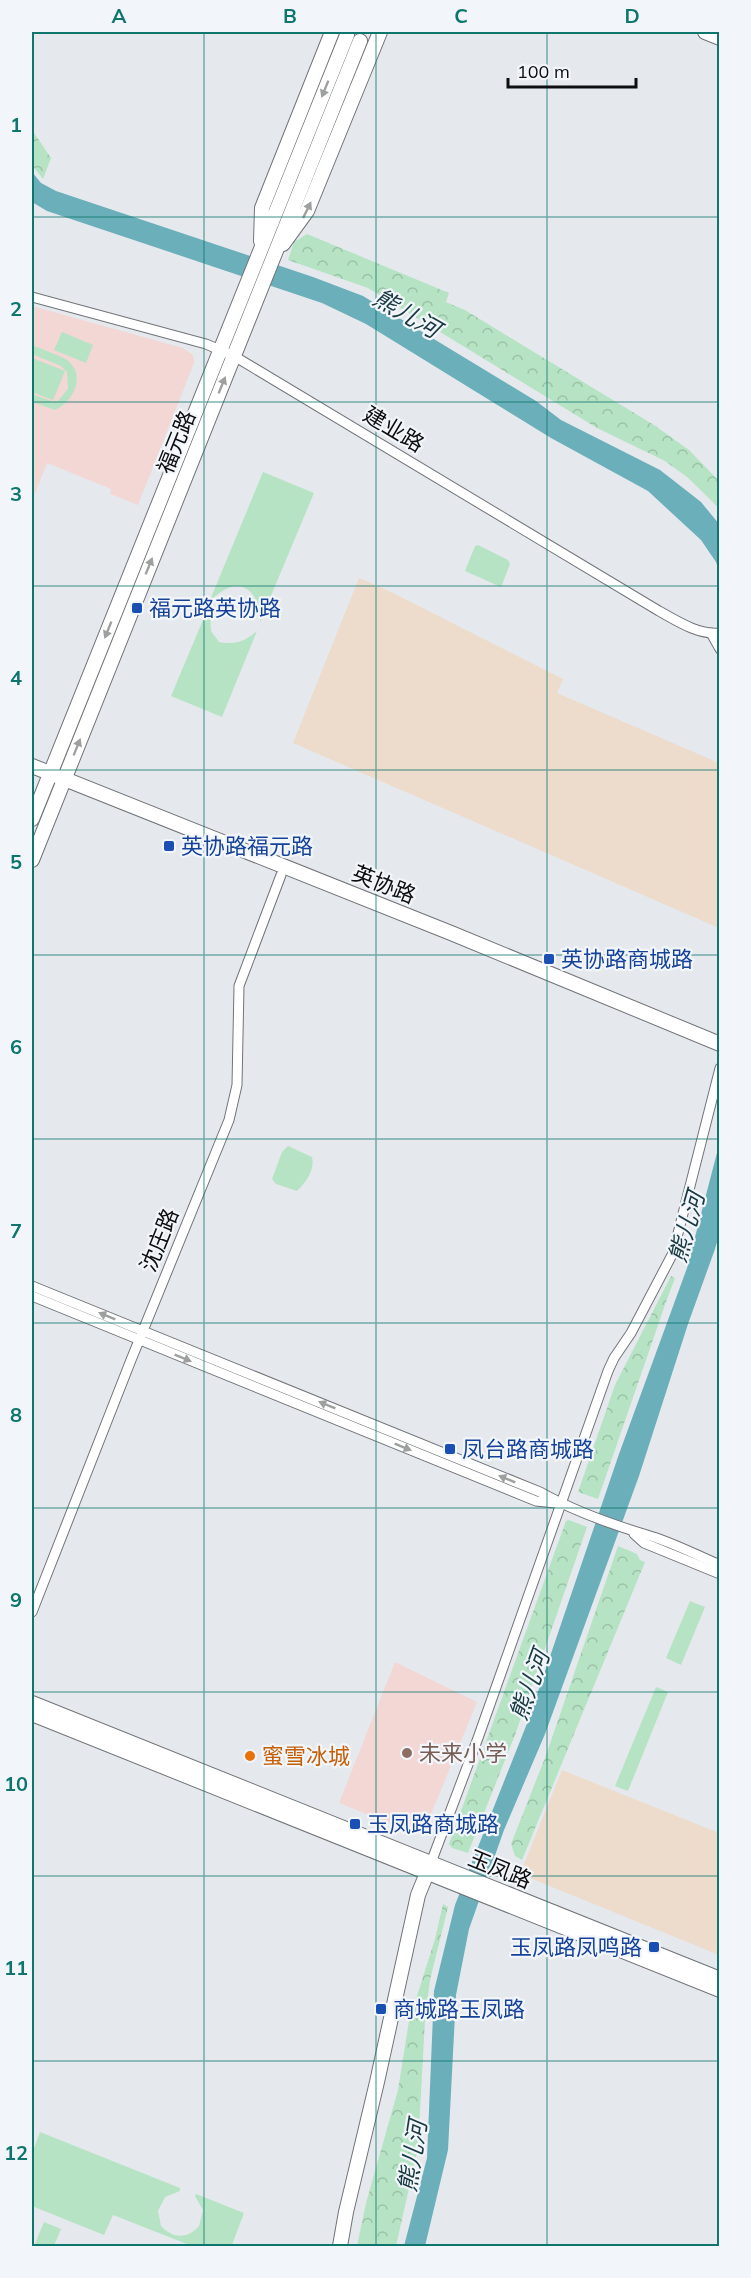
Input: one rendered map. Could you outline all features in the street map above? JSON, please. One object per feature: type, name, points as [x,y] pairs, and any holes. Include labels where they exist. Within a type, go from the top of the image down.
[{"type":"street","points":[[259,252],[262,208],[332,32]]},
{"type":"street","points":[[273,259],[307,211],[380,32]]},
{"type":"street","points":[[705,32],[720,38]]},
{"type":"street","name":"福元路","points":[[32,819],[347,35]]},
{"type":"street","name":"福元路","points":[[32,860],[360,41]]},
{"type":"street","name":"建业路","points":[[32,297],[220,349],[651,607],[694,628],[715,633]]},
{"type":"street","points":[[715,633],[720,649]]},
{"type":"street","name":"英协路","points":[[32,766],[48,778]]},
{"type":"street","name":"英协路","points":[[32,776],[62,783],[460,937],[720,1045]]},
{"type":"street","name":"英协路","points":[[62,783],[281,875],[703,1046],[720,1045]]},
{"type":"street","name":"沈庄路","points":[[32,1612],[229,1120],[237,1084],[239,986],[281,875]]},
{"type":"street","points":[[340,2247],[418,1895],[478,1738],[608,1371],[620,1347],[631,1333],[673,1253],[720,1068]]},
{"type":"street","points":[[32,1286],[141,1335],[536,1501],[560,1503],[720,1565]]},
{"type":"street","points":[[32,1296],[141,1335]]},
{"type":"street","points":[[633,1532],[644,1543],[720,1574]]},
{"type":"street","name":"玉凤路","points":[[32,1703],[429,1868]]},
{"type":"street","name":"玉凤路","points":[[32,1714],[450,1876],[720,1990]]},
{"type":"street","points":[[349,2247],[354,2214],[386,2084],[426,1896],[429,1868]]},
{"type":"street","name":"玉凤路","points":[[496,1895],[720,1979]]},
{"type":"shaded area","points":[[32,306],[183,348],[193,355],[194,363],[138,505],[110,494],[111,489],[47,463],[32,501]]},
{"type":"shaded area","points":[[359,578],[563,679],[557,693],[719,763],[719,928],[293,743]]},
{"type":"shaded area","name":"未来小学","points":[[395,1662],[477,1702],[429,1819],[405,1829],[339,1803]]},
{"type":"shaded area","points":[[562,1770],[719,1833],[719,1955],[520,1874]]},
{"type":"green space","points":[[32,130],[51,158],[43,179],[32,165]]},
{"type":"green space","points":[[307,234],[449,293],[446,302],[465,310],[654,425],[689,450],[719,481],[719,508],[687,477],[665,461],[597,428],[368,288],[288,260],[294,242]]},
{"type":"green space","points":[[62,332],[93,345],[86,363],[54,350]]},
{"type":"green space","points":[[32,345],[67,360],[76,373],[77,380],[72,395],[55,410],[32,402],[32,394],[51,401],[58,401],[68,389],[67,372],[61,366],[32,354]]},
{"type":"green space","points":[[32,358],[65,371],[53,400],[32,392]]},
{"type":"green space","points":[[263,472],[314,493],[260,622],[257,603],[245,588],[239,586],[228,588],[210,600]]},
{"type":"green space","points":[[478,545],[508,560],[510,564],[501,587],[465,571],[475,546]]},
{"type":"green space","points":[[208,608],[210,609],[211,631],[219,642],[240,642],[257,631],[222,717],[171,696]]},
{"type":"green space","points":[[288,1146],[312,1157],[313,1162],[311,1171],[297,1191],[276,1184],[272,1179],[282,1152]]},
{"type":"green space","points":[[671,1276],[675,1278],[598,1499],[578,1492],[615,1385]]},
{"type":"green space","points":[[566,1521],[587,1527],[515,1735],[468,1853],[452,1848],[449,1844]]},
{"type":"green space","points":[[618,1546],[637,1554],[640,1560],[645,1562],[522,1860],[515,1856],[511,1844],[545,1758]]},
{"type":"green space","points":[[690,1601],[705,1607],[681,1665],[666,1658]]},
{"type":"green space","points":[[656,1687],[668,1692],[628,1791],[615,1786]]},
{"type":"green space","points":[[443,1904],[448,1907],[430,1980],[425,2020],[418,2148],[396,2246],[357,2246],[366,2203],[398,2090],[409,2021],[435,1939]]},
{"type":"green space","points":[[40,2132],[180,2188],[180,2191],[165,2197],[158,2211],[161,2226],[175,2235],[185,2235],[199,2226],[203,2210],[196,2194],[244,2213],[232,2245],[234,2246],[192,2246],[113,2215],[104,2235],[32,2206],[32,2153]]},
{"type":"green space","points":[[44,2222],[61,2229],[54,2246],[34,2246]]},
{"type":"water","points":[[32,172],[41,183],[56,191],[363,296],[536,401],[561,420],[660,470],[701,502],[719,524],[719,571],[716,562],[701,540],[648,491],[551,438],[366,324],[322,303],[47,211],[32,202]]},
{"type":"water","points":[[719,1145],[720,1232],[639,1476],[545,1734],[504,1830],[469,1929],[456,1995],[448,2150],[425,2246],[404,2246],[427,2158],[434,1991],[455,1905],[528,1721],[619,1454],[687,1268]]},
{"type":"place","name":"福元路英协路","points":[[137,608]]},
{"type":"place","name":"英协路福元路","points":[[169,846]]},
{"type":"place","name":"英协路商城路","points":[[549,959]]},
{"type":"place","name":"凤台路商城路","points":[[450,1449]]},
{"type":"place","name":"未来小学","points":[[407,1753]]},
{"type":"place","name":"蜜雪冰城","points":[[250,1756]]},
{"type":"place","name":"玉凤路商城路","points":[[355,1824]]},
{"type":"place","name":"玉凤路凤鸣路","points":[[654,1947]]},
{"type":"place","name":"商城路玉凤路","points":[[381,2009]]},
{"type":"water label","name":"熊儿河","points":[[407,313]]},
{"type":"water label","name":"熊儿河","points":[[686,1227]]},
{"type":"water label","name":"熊儿河","points":[[529,1685]]},
{"type":"water label","name":"熊儿河","points":[[412,2156]]}]
